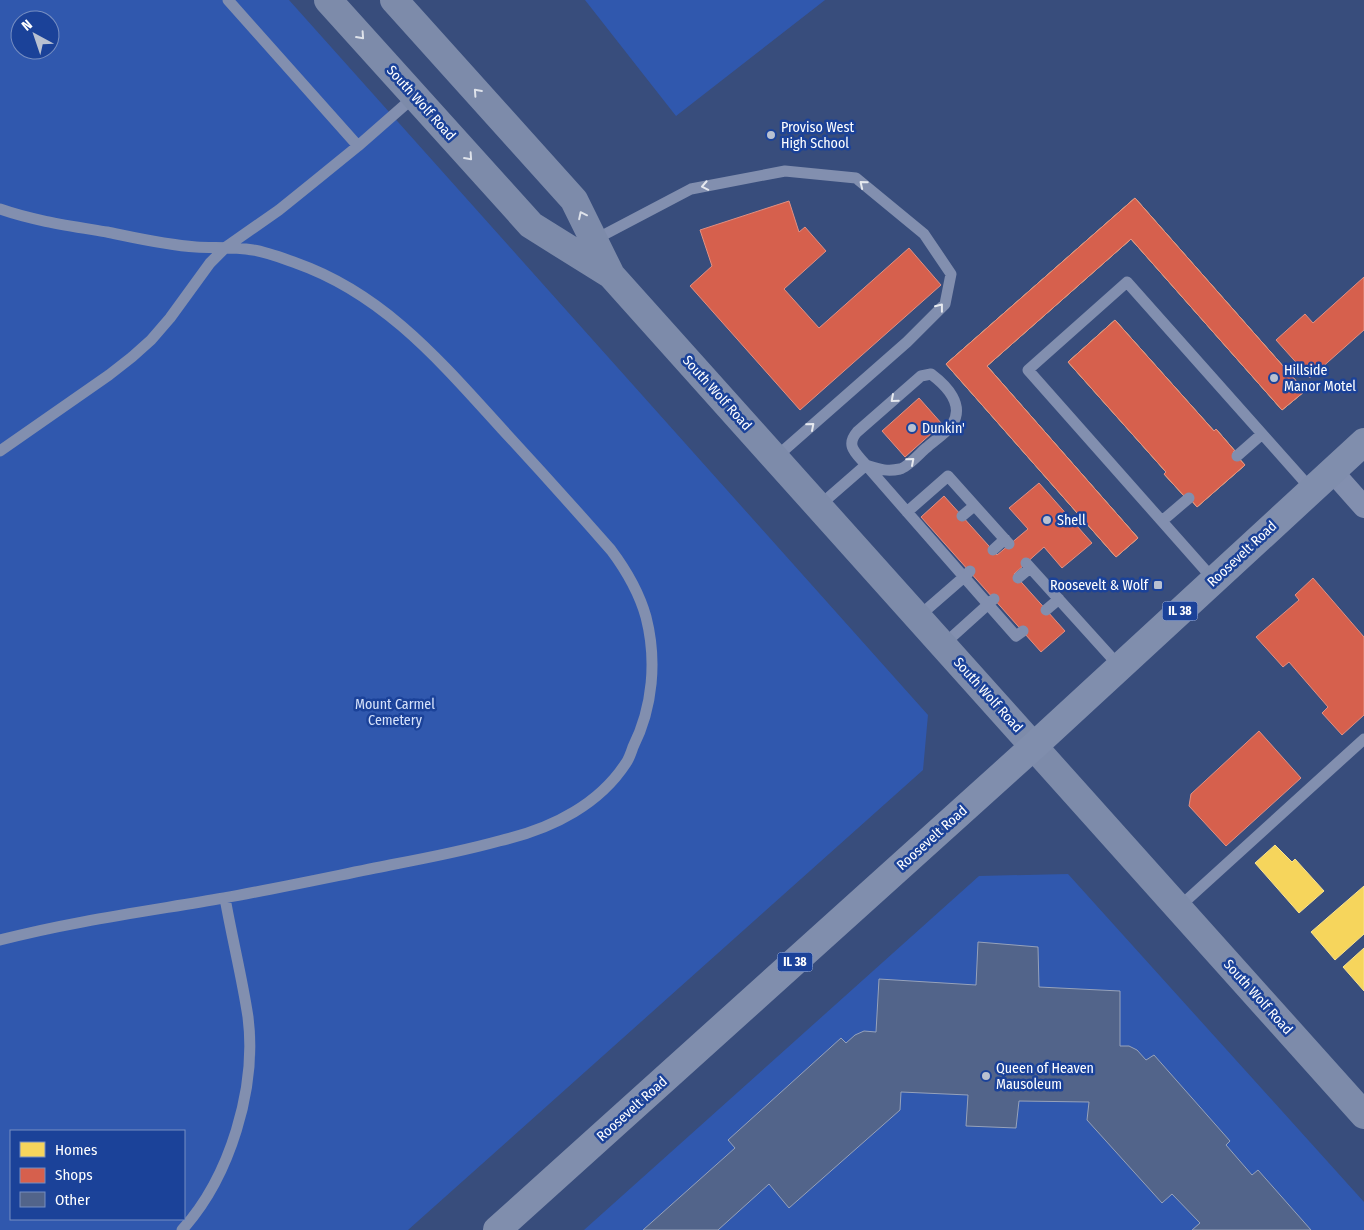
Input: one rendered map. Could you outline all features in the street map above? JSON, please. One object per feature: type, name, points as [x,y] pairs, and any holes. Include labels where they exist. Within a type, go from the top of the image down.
[{"type":"main road","name":"South Wolf Road","points":[[328,0],[531,226],[611,275]]},
{"type":"main road","name":"South Wolf Road","points":[[394,0],[574,200],[611,275],[1364,1115]]},
{"type":"main road","name":"Roosevelt Road","points":[[497,1230],[1034,746],[1364,442]]},
{"type":"street","points":[[1332,471],[1364,507]]},
{"type":"lane","points":[[228,0],[358,146]]},
{"type":"lane","points":[[0,451],[132,357],[151,340],[170,318],[210,263],[226,247],[280,210],[415,96]]},
{"type":"lane","points":[[594,240],[691,189],[785,170],[856,178],[924,234],[951,274],[945,304],[907,342],[775,458]]},
{"type":"lane","points":[[0,209],[40,220],[172,244],[254,250],[312,268],[336,279],[380,307],[402,325],[448,369],[611,550],[638,594],[645,615],[653,663],[646,713],[638,738],[626,763],[610,783],[592,800],[573,813],[548,826],[523,835],[452,853],[224,898],[69,924],[0,940]]},
{"type":"lane","points":[[1214,580],[1028,370],[1127,282],[1312,490]]},
{"type":"lane","points":[[866,465],[886,471],[902,468],[952,426],[957,413],[957,404],[939,380],[931,374],[921,376],[857,432],[852,438],[851,446],[866,465],[908,512],[936,539],[991,601],[1016,636],[1023,630]]},
{"type":"lane","points":[[1237,456],[1262,434]]},
{"type":"lane","points":[[818,506],[866,465]]},
{"type":"lane","points":[[908,512],[948,476],[1007,542],[993,550]]},
{"type":"lane","points":[[1162,521],[1189,498]]},
{"type":"lane","points":[[962,516],[974,506]]},
{"type":"lane","points":[[1018,578],[1028,566],[1120,667]]},
{"type":"lane","points":[[918,617],[967,574]]},
{"type":"lane","points":[[1046,610],[1059,599]]},
{"type":"lane","points":[[943,645],[991,601]]},
{"type":"lane","points":[[1178,908],[1364,739]]},
{"type":"lane","points":[[182,1230],[204,1200],[230,1151],[245,1097],[249,1047],[248,1018],[224,898]]},
{"type":"green space","name":"Mount Carmel Cemetery","points":[[0,0],[289,0],[928,715],[923,770],[408,1230],[0,1230]]},
{"type":"green space","points":[[585,0],[825,0],[676,116]]},
{"type":"green space","points":[[1068,874],[1364,1202],[1364,1230],[584,1230],[979,876]]},
{"type":"building: Homes","name":"Hillside Manor Motel","points":[[1135,198],[1305,391],[1282,410],[1131,239],[987,366],[1138,538],[1116,557],[946,364]]},
{"type":"building: Homes","points":[[1115,320],[1214,431],[1216,429],[1245,465],[1197,507],[1164,474],[1166,472],[1068,362]]},
{"type":"building: Homes","points":[[1275,845],[1292,862],[1295,859],[1324,891],[1299,913],[1255,863]]},
{"type":"building: Homes","points":[[1364,886],[1364,934],[1335,960],[1311,932]]},
{"type":"building: Homes","points":[[1364,948],[1364,991],[1343,967]]},
{"type":"building: Shops","name":"Hillside Manor Motel","points":[[1135,198],[1305,391],[1282,410],[1131,239],[987,366],[1138,538],[1116,557],[946,364]]},
{"type":"building: Shops","points":[[789,201],[799,232],[805,227],[826,251],[784,289],[819,328],[909,248],[941,285],[800,410],[690,286],[712,266],[700,230]]},
{"type":"building: Shops","points":[[1364,277],[1364,330],[1310,378],[1276,340],[1305,314],[1313,323]]},
{"type":"building: Shops","points":[[1115,320],[1214,431],[1216,429],[1245,465],[1197,507],[1164,474],[1166,472],[1068,362]]},
{"type":"building: Shops","name":"Dunkin'","points":[[919,398],[942,424],[905,457],[882,431]]},
{"type":"building: Shops","name":"Shell","points":[[1039,483],[1092,543],[1062,568],[1044,547],[1014,574],[1065,631],[1041,652],[921,517],[944,496],[997,555],[1028,529],[1009,508]]},
{"type":"building: Shops","points":[[1313,578],[1364,637],[1364,715],[1342,735],[1322,713],[1328,707],[1289,662],[1283,667],[1256,637],[1299,600],[1295,595]]},
{"type":"building: Shops","points":[[1259,731],[1301,778],[1226,846],[1189,806],[1191,794]]},
{"type":"building: Other","name":"Queen of Heaven Mausoleum","points":[[978,942],[1038,947],[1039,987],[1120,991],[1120,1046],[1129,1046],[1137,1050],[1146,1060],[1154,1055],[1230,1141],[1226,1145],[1252,1175],[1258,1170],[1311,1230],[1192,1230],[1200,1223],[1172,1194],[1162,1203],[1087,1120],[1089,1102],[1019,1101],[1016,1128],[966,1126],[968,1095],[901,1092],[900,1110],[789,1208],[769,1184],[718,1230],[643,1230],[735,1148],[728,1140],[841,1038],[846,1043],[855,1035],[864,1031],[876,1032],[879,979],[976,985]]},
{"type":"place","name":"Proviso West High School","points":[[771,135]]},
{"type":"place","name":"Hillside Manor Motel","points":[[1274,378]]},
{"type":"place","name":"Dunkin'","points":[[912,428]]},
{"type":"place","name":"Shell","points":[[1047,520]]},
{"type":"place","name":"Roosevelt & Wolf","points":[[1158,585]]},
{"type":"place","name":"Queen of Heaven Mausoleum","points":[[986,1076]]}]
